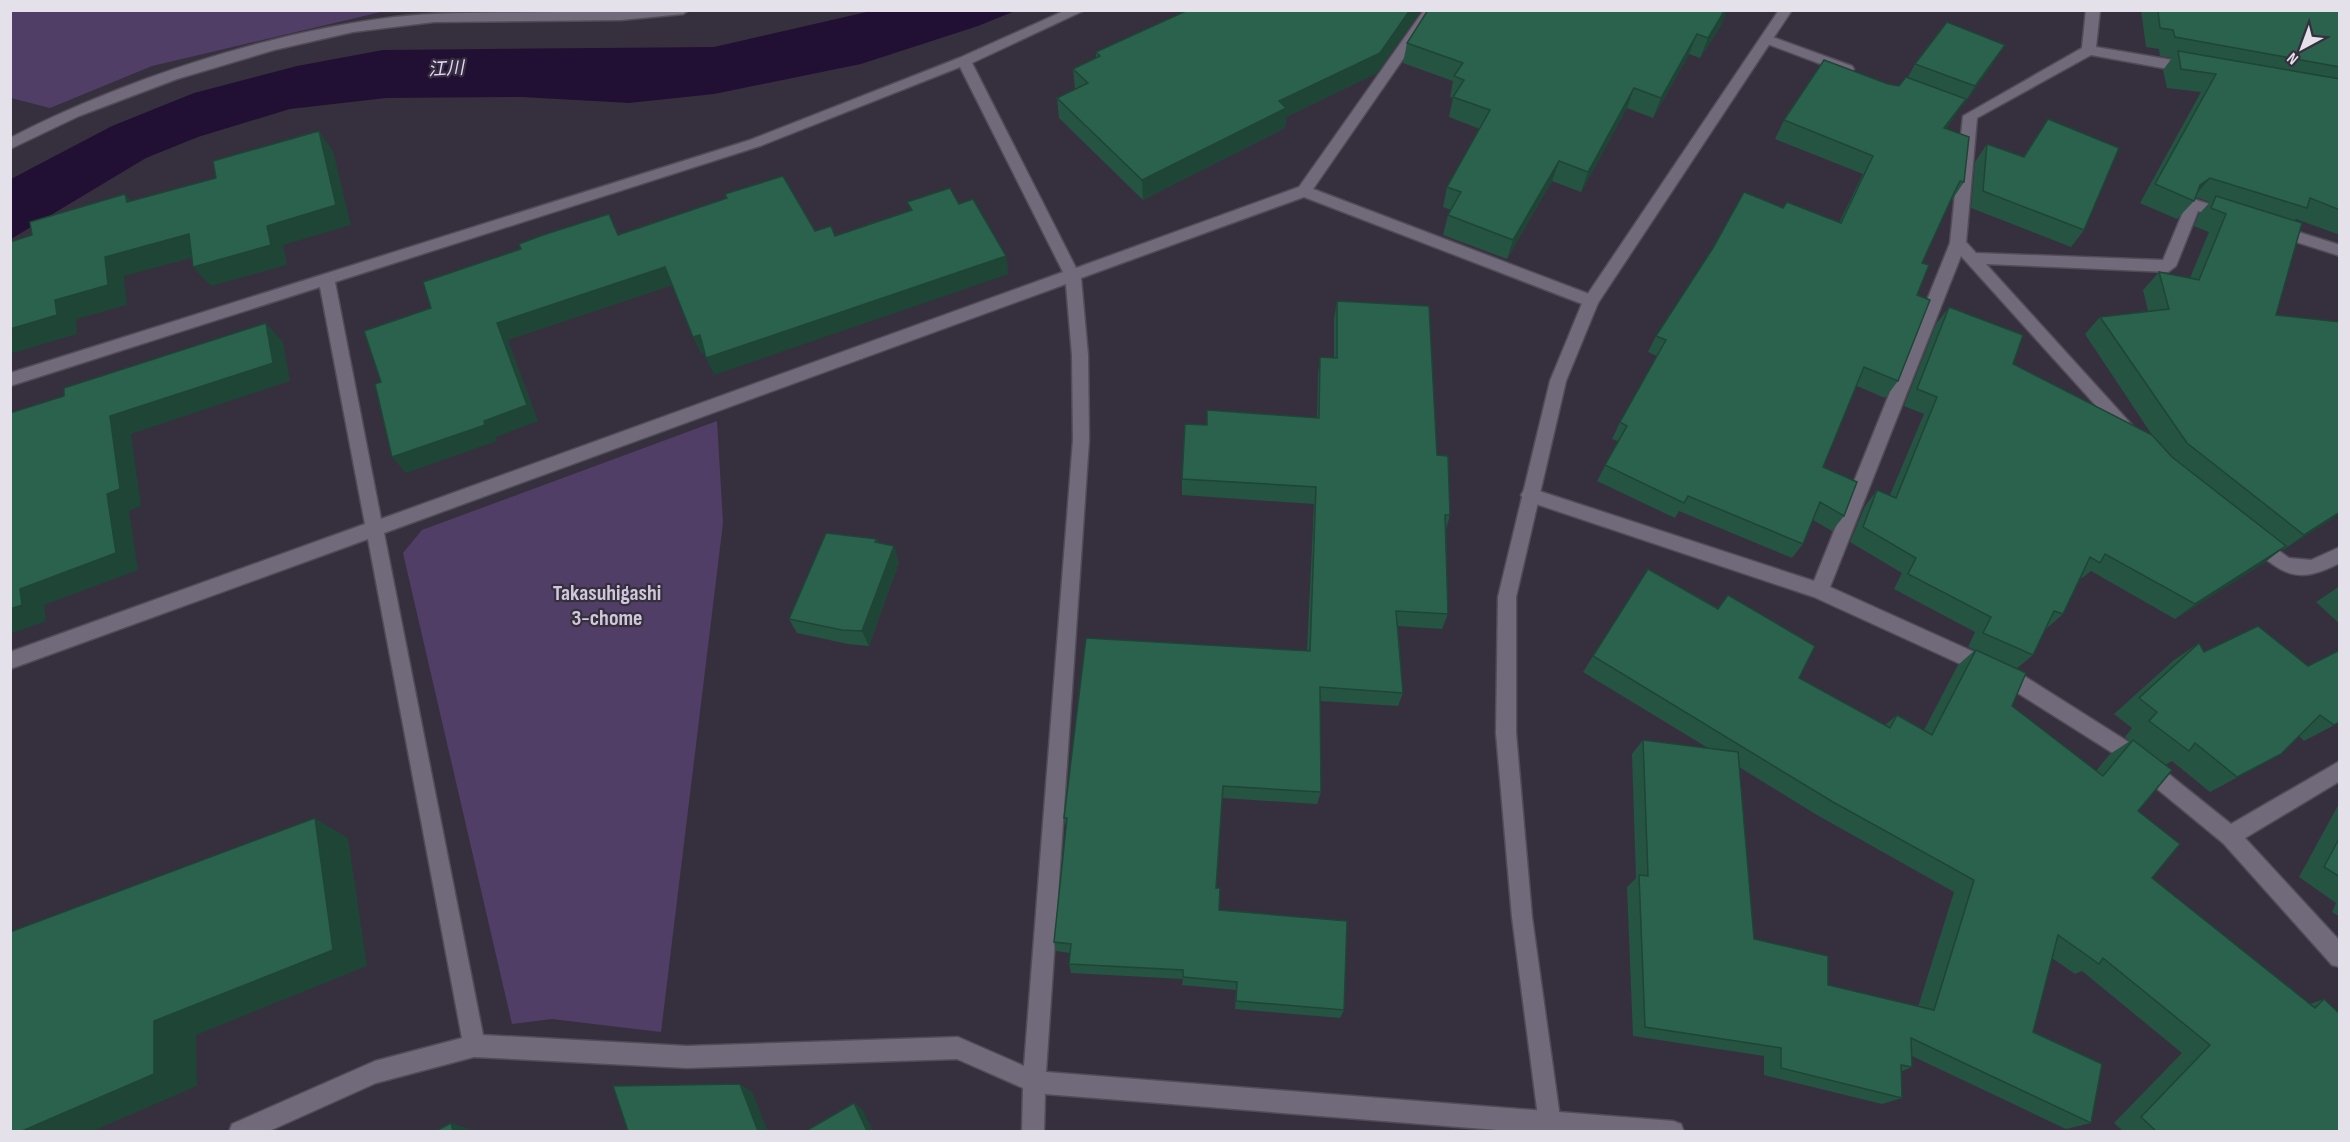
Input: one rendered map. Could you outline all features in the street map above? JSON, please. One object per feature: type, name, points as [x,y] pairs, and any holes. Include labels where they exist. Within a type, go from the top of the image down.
[{"type":"street","points":[[10,144],[131,87],[190,68],[350,26],[432,18],[560,18],[683,10]]},
{"type":"street","points":[[10,380],[755,143],[964,61],[1079,10]]},
{"type":"street","points":[[10,661],[1073,276],[1304,190],[1431,10]]},
{"type":"street","points":[[1550,1127],[1522,917],[1506,733],[1507,597],[1558,381],[1591,301],[1786,10]]},
{"type":"street","points":[[2089,50],[2093,10]]},
{"type":"street","points":[[1767,39],[1863,75]]},
{"type":"street","points":[[1819,591],[1958,243],[1964,114],[2089,50],[2203,70]]},
{"type":"street","points":[[964,61],[1073,276],[1080,355],[1082,440],[1034,1082],[1033,1131]]},
{"type":"street","points":[[1304,190],[1591,301]]},
{"type":"street","points":[[1972,258],[2168,266],[2193,204],[2238,218]]},
{"type":"street","points":[[2261,226],[2340,251]]},
{"type":"street","points":[[1958,243],[2146,449]]},
{"type":"street","points":[[327,281],[373,530],[474,1046]]},
{"type":"street","points":[[1530,495],[1819,591],[2009,678],[2123,749],[2230,836],[2340,957]]},
{"type":"street","points":[[2241,530],[2285,565],[2313,568],[2340,554]]},
{"type":"street","points":[[2230,836],[2340,770]]},
{"type":"street","points":[[240,1131],[375,1072],[474,1046],[687,1057],[958,1048],[1034,1082],[1550,1127],[1673,1131]]},
{"type":"shaded area","points":[[11,10],[385,11],[152,66],[50,108],[11,98]]},
{"type":"shaded area","points":[[717,421],[723,523],[661,1032],[552,1019],[512,1024],[403,553],[422,530]]},
{"type":"water","name":"江川","points":[[871,11],[1015,11],[978,26],[861,64],[714,94],[629,103],[522,97],[386,98],[290,109],[198,137],[146,158],[11,239],[11,179],[112,126],[194,93],[297,66],[383,50],[714,47]]},
{"type":"building","points":[[1188,10],[1410,10],[1380,53],[1279,101],[1286,108],[1142,180],[1057,98],[1088,83],[1073,69],[1100,56],[1096,52]]},
{"type":"building","points":[[1428,10],[1725,10],[1708,38],[1697,34],[1661,98],[1634,88],[1588,172],[1559,161],[1513,240],[1448,215],[1461,192],[1447,187],[1490,110],[1453,97],[1464,80],[1454,76],[1463,63],[1407,43]]},
{"type":"building","points":[[2158,10],[2340,10],[2340,67],[2175,37],[2173,30],[2160,28]]},
{"type":"building","points":[[1947,22],[2005,45],[1975,86],[1915,64]]},
{"type":"building","points":[[2178,51],[2340,79],[2340,210],[2310,198],[2307,208],[2210,178],[2200,185],[2194,201],[2155,184],[2216,74],[2181,69]]},
{"type":"building","points":[[1824,60],[1888,84],[1899,86],[1906,77],[1966,99],[1944,128],[1969,137],[1964,182],[1960,181],[1922,263],[1929,265],[1917,295],[1930,300],[1898,381],[1864,367],[1823,467],[1857,482],[1844,516],[1820,502],[1803,544],[1688,496],[1684,503],[1605,465],[1627,426],[1620,422],[1666,340],[1656,336],[1713,248],[1744,192],[1783,208],[1787,202],[1841,223],[1873,156],[1784,120]]},
{"type":"building","points":[[2048,119],[2119,148],[2084,230],[1983,191],[1987,144],[2024,157]]},
{"type":"building","points":[[319,131],[336,205],[267,226],[271,245],[193,267],[189,234],[105,257],[108,285],[55,300],[57,315],[10,329],[10,242],[32,235],[30,222],[125,194],[127,202],[216,178],[213,161]]},
{"type":"building","points":[[783,176],[815,231],[831,226],[835,236],[912,210],[907,202],[950,188],[959,204],[973,199],[1006,256],[706,358],[700,335],[693,337],[665,267],[497,323],[527,405],[484,421],[485,425],[392,457],[375,384],[381,382],[364,331],[431,308],[423,282],[521,249],[519,244],[543,235],[609,214],[618,235],[727,198],[725,194]]},
{"type":"building","points":[[2216,196],[2302,223],[2276,315],[2340,322],[2340,512],[2304,535],[2187,443],[2100,317],[2169,309],[2159,272],[2199,280],[2226,214],[2211,208]]},
{"type":"building","points":[[1337,301],[1429,306],[1437,455],[1448,456],[1450,515],[1445,515],[1448,614],[1396,611],[1403,693],[1320,687],[1321,792],[1223,786],[1216,888],[1220,888],[1219,910],[1347,921],[1344,1010],[1236,1001],[1237,982],[1183,977],[1183,970],[1069,964],[1071,944],[1054,942],[1067,818],[1064,818],[1086,638],[1310,651],[1316,487],[1182,479],[1185,424],[1207,425],[1207,410],[1319,418],[1320,357],[1337,358]]},
{"type":"building","points":[[1949,307],[2023,335],[2013,364],[2152,435],[2172,457],[2286,546],[2195,604],[2105,554],[2100,563],[2090,557],[2063,614],[2054,611],[2033,655],[1983,633],[1991,617],[1908,574],[1916,558],[1863,527],[1877,490],[1896,498],[1937,397],[1917,389]]},
{"type":"building","points":[[266,323],[273,363],[110,416],[120,489],[107,494],[116,553],[20,589],[22,605],[10,609],[10,413],[64,396],[64,388]]},
{"type":"building","points":[[826,533],[877,539],[875,542],[894,546],[862,631],[842,630],[789,619]]},
{"type":"building","points":[[1648,569],[1718,609],[1728,595],[1815,646],[1799,678],[1890,728],[1897,715],[1932,735],[1976,650],[2026,673],[2012,706],[2103,776],[2133,740],[2172,770],[2138,811],[2180,844],[2152,878],[2315,1008],[2324,999],[2340,1014],[2340,1131],[2156,1131],[2141,1117],[2210,1045],[2103,958],[2099,964],[2058,935],[2033,1032],[2102,1064],[2091,1123],[1911,1038],[1912,1067],[1901,1065],[1902,1098],[1781,1068],[1781,1048],[1645,1027],[1639,875],[1648,876],[1643,740],[1738,752],[1754,939],[1828,956],[1828,985],[1934,1010],[1974,880],[1833,802],[1593,656]]},
{"type":"building","points":[[2258,626],[2308,666],[2340,650],[2340,722],[2334,725],[2320,715],[2281,754],[2237,777],[2195,743],[2189,751],[2149,721],[2157,712],[2139,698],[2199,643],[2204,652]]},
{"type":"building","points":[[315,818],[333,950],[154,1021],[154,1074],[22,1131],[10,1131],[10,932]]},
{"type":"building","points":[[2340,837],[2340,877],[2324,867]]},
{"type":"building","points":[[740,1084],[758,1131],[628,1131],[613,1086]]},
{"type":"building","points":[[854,1103],[867,1131],[806,1131]]},
{"type":"building","points":[[451,1123],[453,1131],[436,1131]]},
{"type":"district","name":"Takasuhigashi 3-chome","points":[[607,606]]}]
